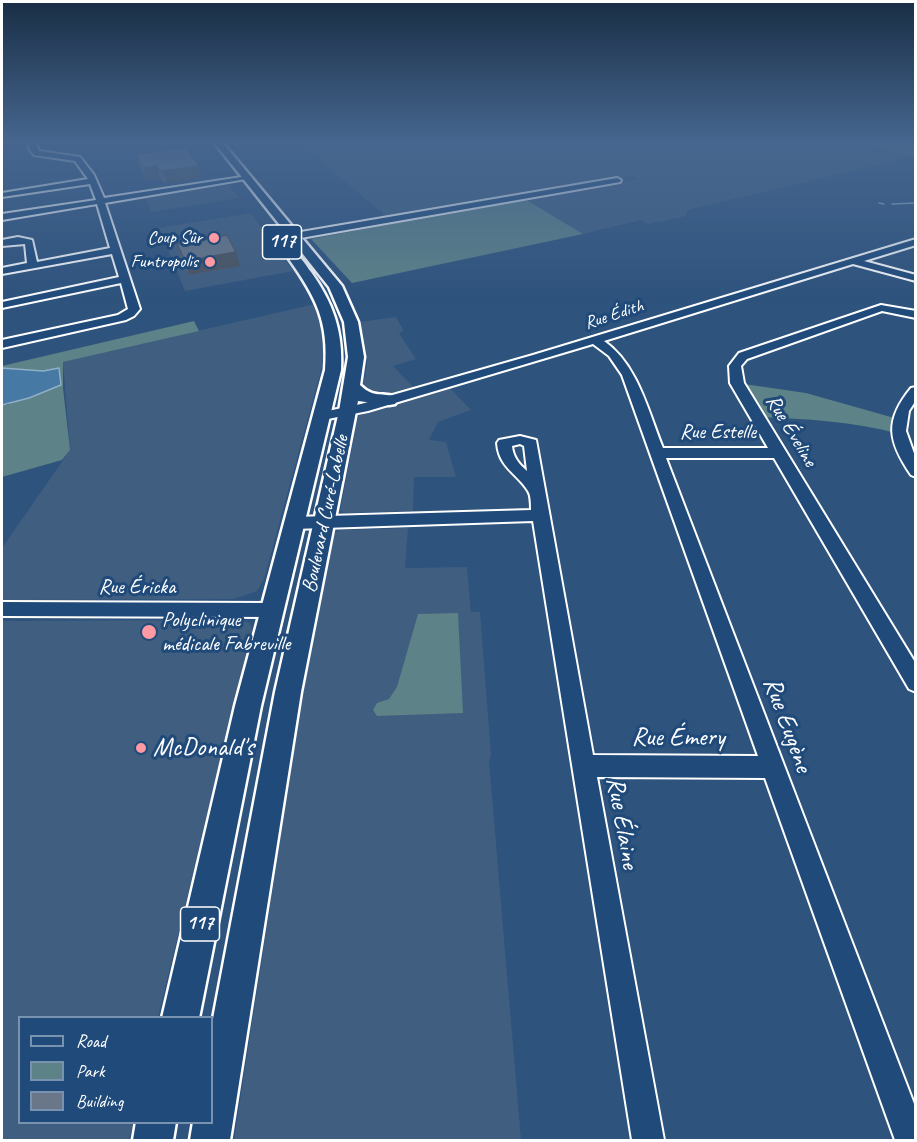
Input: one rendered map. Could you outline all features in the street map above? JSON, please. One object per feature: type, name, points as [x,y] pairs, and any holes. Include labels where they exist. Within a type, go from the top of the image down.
[{"type":"main road","name":"117","points":[[246,195],[267,222]]},
{"type":"main road","name":"Boulevard Curé-Labelle","points":[[180,1016],[248,706],[334,362],[332,325],[320,293],[292,243],[260,195]]},
{"type":"main road","name":"Boulevard Curé-Labelle","points":[[213,1123],[288,692],[353,387],[356,347],[347,309],[332,281],[292,243]]},
{"type":"main road","points":[[353,387],[364,398],[389,400]]},
{"type":"main road","points":[[153,1140],[156,1124]]},
{"type":"main road","name":"Boulevard Curé-Labelle","points":[[210,1140],[213,1124]]},
{"type":"street","points":[[2,344],[128,316],[134,308],[98,195]]},
{"type":"street","points":[[2,217],[137,195]]},
{"type":"street","points":[[292,243],[538,195]]},
{"type":"street","points":[[2,243],[29,242],[32,265]]},
{"type":"street","name":"Rue Édith","points":[[322,416],[389,400],[914,244]]},
{"type":"street","points":[[2,271],[116,250]]},
{"type":"street","points":[[854,261],[915,278]]},
{"type":"street","points":[[2,305],[126,279]]},
{"type":"street","name":"Rue Éveline","points":[[915,315],[881,308],[743,356],[735,366],[737,383],[915,682]]},
{"type":"street","name":"Rue Eugène","points":[[595,340],[614,352],[628,375],[911,1140]]},
{"type":"street","points":[[915,391],[908,399],[898,419],[899,434],[906,459],[915,472]]},
{"type":"street","points":[[899,434],[915,438]]},
{"type":"street","name":"Rue Estelle","points":[[656,453],[780,453]]},
{"type":"street","name":"Rue Élaine","points":[[536,489],[648,1140]]},
{"type":"street","points":[[294,523],[540,515]]},
{"type":"street","name":"Rue Éricka","points":[[2,609],[272,610]]},
{"type":"street","name":"Rue Émery","points":[[583,766],[772,767]]},
{"type":"shaded area","points":[[237,195],[239,198],[151,212],[145,197]]},
{"type":"shaded area","points":[[361,195],[513,195],[386,216]]},
{"type":"shaded area","points":[[546,195],[750,195],[687,210],[686,216],[648,224],[641,220],[583,234],[525,199]]},
{"type":"shaded area","points":[[251,213],[293,271],[185,291],[159,228]]},
{"type":"shaded area","points":[[315,304],[324,335],[323,363],[264,579],[257,591],[234,599],[2,600],[2,548],[70,450],[63,362]]},
{"type":"shaded area","points":[[396,317],[404,331],[399,333],[416,359],[393,366],[414,388],[381,396],[362,390],[367,364],[360,322]]},
{"type":"shaded area","points":[[2,368],[43,371],[59,368],[61,385],[29,398],[2,405]]},
{"type":"shaded area","points":[[449,387],[471,410],[438,422],[429,440],[446,442],[456,477],[414,477],[413,511],[346,513],[340,511],[358,416]]},
{"type":"shaded area","points":[[408,528],[405,568],[467,567],[471,612],[480,612],[491,755],[489,761],[521,1140],[234,1140],[301,705],[334,533],[340,530]]},
{"type":"shaded area","points":[[241,620],[250,623],[252,631],[158,1016],[18,1016],[18,1124],[133,1124],[129,1140],[2,1140],[2,621]]},
{"type":"green space","points":[[525,199],[583,234],[352,283],[311,239]]},
{"type":"green space","points":[[194,321],[199,331],[63,362],[63,388],[70,450],[62,460],[2,477],[2,405],[8,405],[59,368],[43,371],[2,368],[2,366]]},
{"type":"green space","points":[[737,383],[806,393],[898,419],[899,434],[847,423],[758,417]]},
{"type":"green space","points":[[458,613],[463,713],[377,716],[373,710],[377,703],[389,699],[397,687],[418,614]]},
{"type":"building","points":[[227,235],[236,252],[185,261],[177,244]]},
{"type":"waterway","points":[[879,203],[884,204]]},
{"type":"waterway","points":[[892,204],[916,203]]},
{"type":"place","name":"Coup Sûr","points":[[214,238]]},
{"type":"place","name":"Funtropolis","points":[[210,262]]},
{"type":"place","name":"Polyclinique médicale Fabreville","points":[[149,632]]},
{"type":"place","name":"McDonald's","points":[[141,748]]}]
